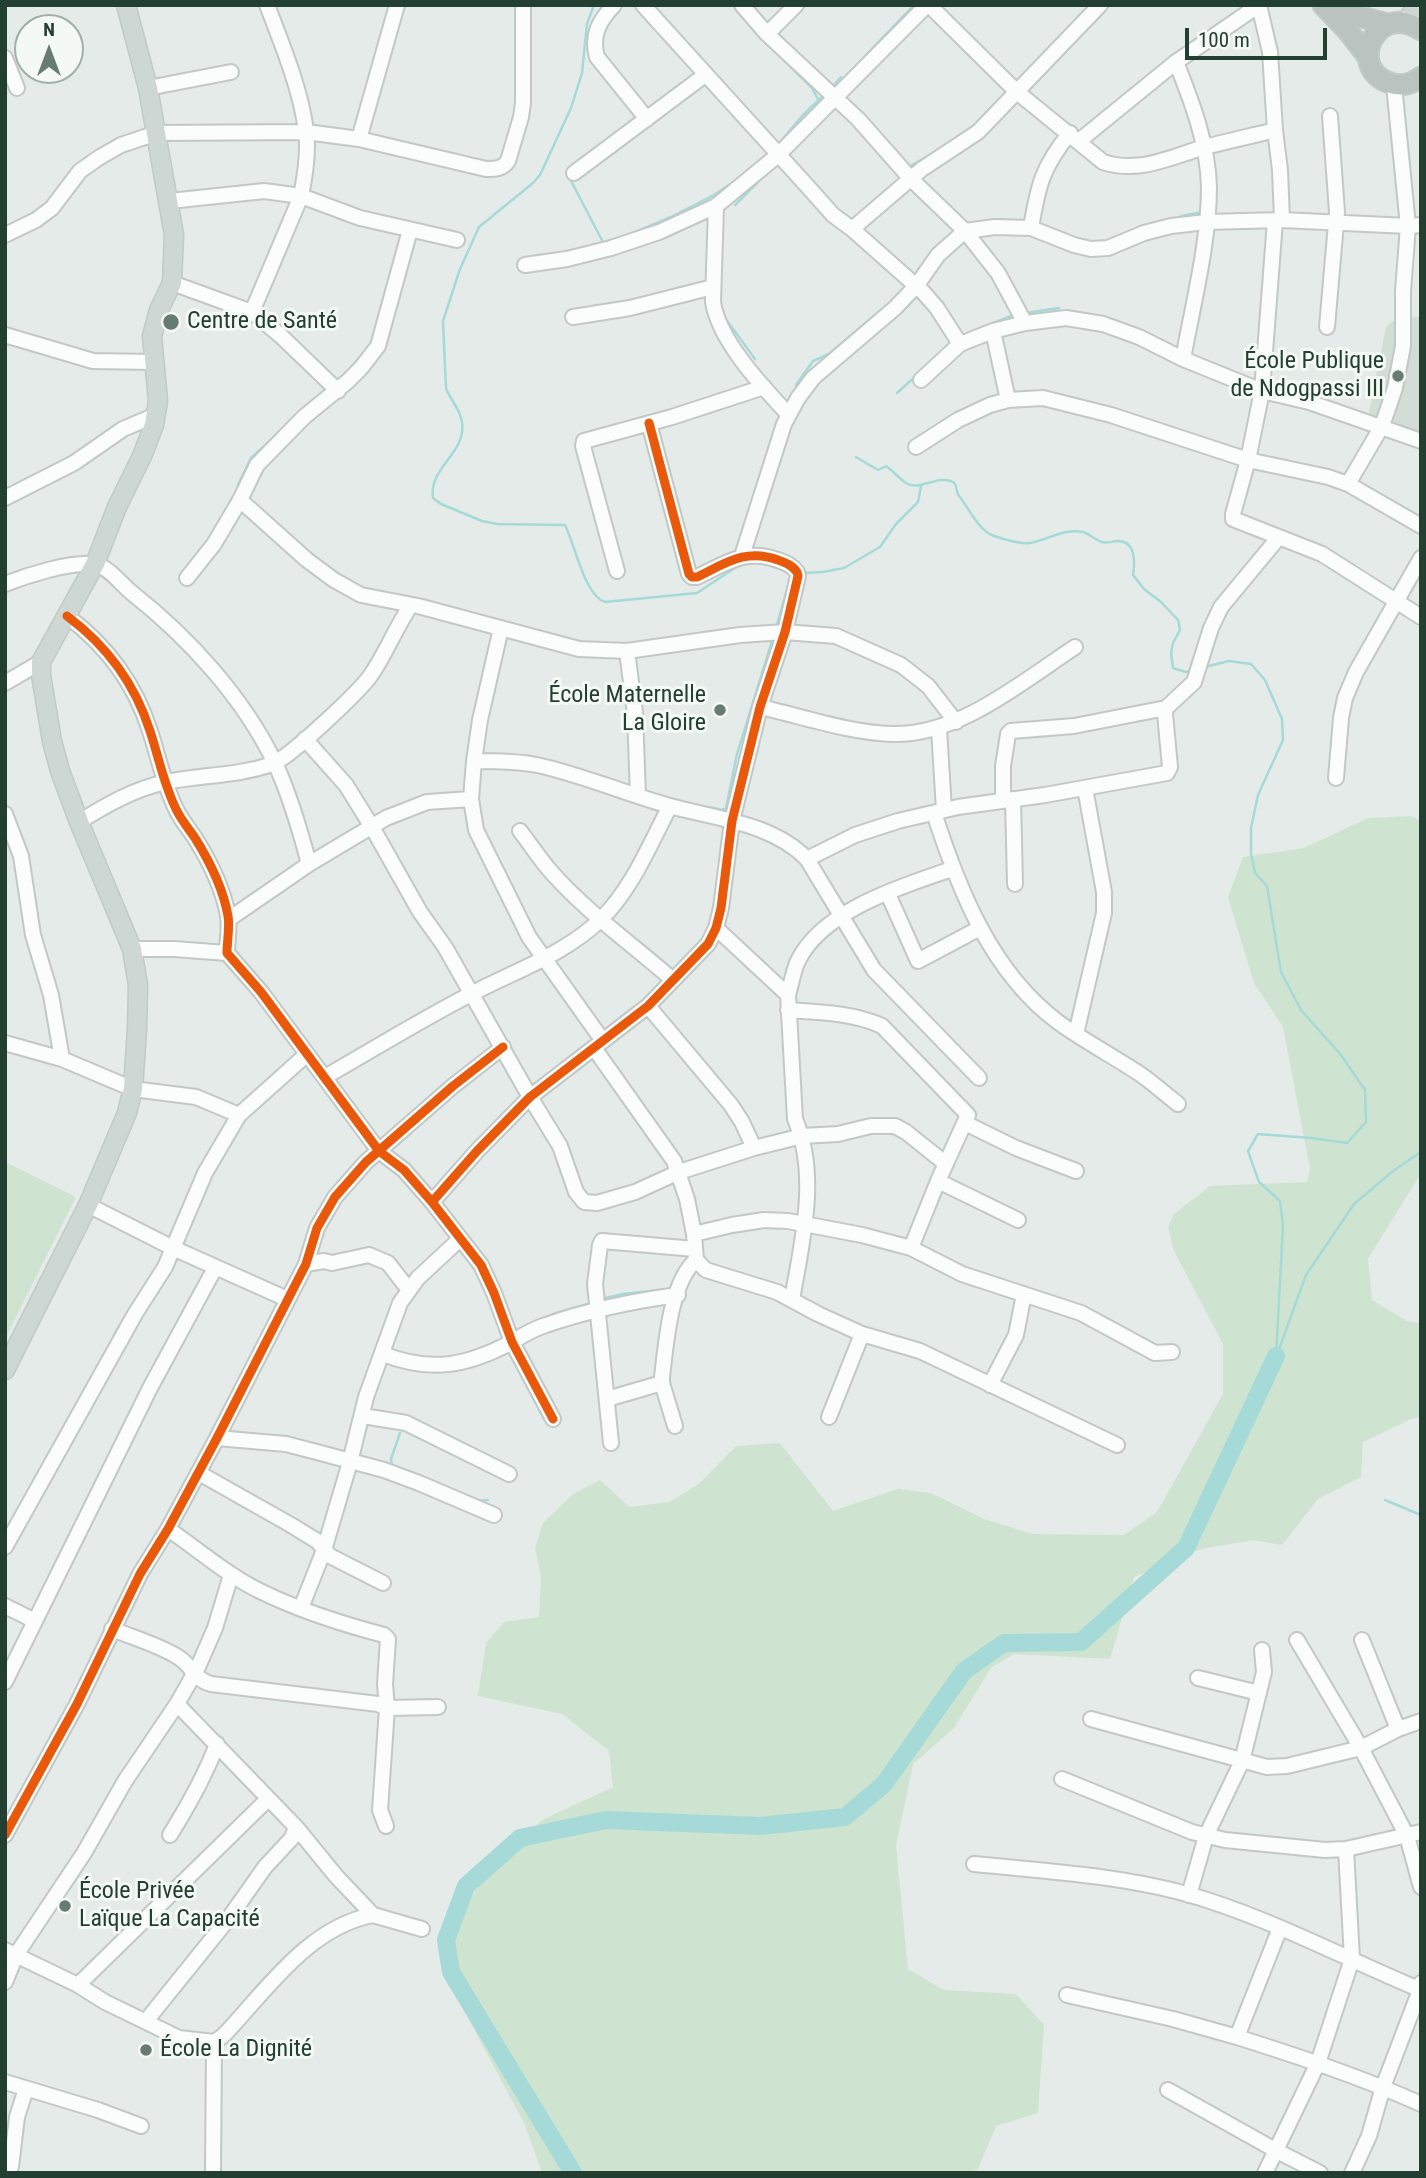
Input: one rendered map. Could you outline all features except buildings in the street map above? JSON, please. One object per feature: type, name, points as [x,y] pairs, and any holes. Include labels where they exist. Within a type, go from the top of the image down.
[{"type":"highway","points":[[1322,5],[1347,30],[1368,57],[1374,72],[1387,82],[1406,86],[1421,77]]},
{"type":"highway","points":[[1342,5],[1368,20],[1405,26]]},
{"type":"highway","points":[[1368,57],[1371,41],[1381,28],[1405,26]]},
{"type":"main road","points":[[5,1370],[88,1205],[127,1113],[133,1089],[138,985],[132,949],[60,771],[41,675],[41,662],[95,564],[117,507],[142,456],[158,401],[152,336],[159,310],[172,283],[174,234],[148,88],[126,5]]},
{"type":"main road","points":[[1405,26],[1418,5]]},
{"type":"street","points":[[252,312],[304,181],[306,132],[292,73],[267,5]]},
{"type":"street","points":[[359,139],[397,5]]},
{"type":"street","points":[[5,235],[36,220],[51,208],[80,171],[100,157],[121,145],[157,133],[306,132],[359,139],[486,169],[504,167],[522,117],[523,5]]},
{"type":"street","points":[[614,5],[601,19],[596,31],[594,45],[597,58],[647,119]]},
{"type":"street","points":[[643,5],[833,215],[917,285],[937,308],[960,344]]},
{"type":"street","points":[[742,5],[767,34],[836,97],[911,179],[965,231],[998,273],[1025,323]]},
{"type":"street","points":[[767,34],[796,5]]},
{"type":"street","points":[[525,265],[567,259],[611,248],[659,232],[716,206],[778,155],[928,5],[1017,92],[1103,162],[1133,167],[1150,165],[1275,130]]},
{"type":"street","points":[[852,229],[922,169],[978,132],[1100,5]]},
{"type":"street","points":[[1031,228],[1037,190],[1055,152],[1176,62],[1259,5],[1270,52],[1280,170],[1279,220],[1262,391],[1233,519],[1322,554],[1421,617]]},
{"type":"street","points":[[5,58],[17,88]]},
{"type":"street","points":[[1176,62],[1194,107],[1209,185],[1207,222],[1183,359]]},
{"type":"street","points":[[148,88],[231,72]]},
{"type":"street","points":[[574,173],[705,75]]},
{"type":"street","points":[[1348,484],[1382,426],[1395,388],[1403,346],[1403,291],[1414,226],[1406,86]]},
{"type":"street","points":[[1326,327],[1336,224],[1330,116]]},
{"type":"street","points":[[170,201],[264,191],[300,196],[360,218],[457,240]]},
{"type":"street","points":[[716,206],[713,287],[719,325],[752,374],[788,414]]},
{"type":"street","points":[[742,555],[788,414],[813,378],[895,308],[917,285],[938,256],[965,231],[995,227],[1031,228],[1074,246],[1091,249],[1108,248],[1144,233],[1171,226],[1207,222],[1279,220],[1414,226]]},
{"type":"street","points":[[187,578],[214,544],[257,465],[304,417],[361,369],[378,346],[410,230]]},
{"type":"street","points":[[172,283],[252,312],[338,391]]},
{"type":"street","points":[[573,317],[630,308],[713,287]]},
{"type":"street","points":[[921,380],[960,344],[993,331],[1025,323],[1066,318],[1103,324],[1262,391],[1309,402],[1421,441]]},
{"type":"street","points":[[993,331],[1008,400]]},
{"type":"street","points":[[5,335],[93,360],[153,362]]},
{"type":"street","points":[[617,571],[584,441],[764,387]]},
{"type":"street","points":[[916,447],[958,419],[990,405],[1008,400],[1043,398],[1111,415],[1248,460],[1328,477],[1348,484],[1421,526]]},
{"type":"street","points":[[5,498],[74,463],[123,429],[156,415]]},
{"type":"street","points":[[432,1202],[530,1097],[648,1006],[708,944],[722,908],[732,821],[760,707],[785,632],[797,572],[789,564],[767,556],[742,555],[697,577],[689,574],[649,422]]},
{"type":"street","points":[[240,500],[297,551],[334,580],[361,595],[411,605],[579,649],[627,651],[740,635],[785,632],[836,636],[901,665],[928,686],[956,722]]},
{"type":"street","points":[[1015,884],[1003,766],[1008,734],[1011,731],[1074,726],[1166,708],[1195,680],[1211,628],[1221,607],[1279,537]]},
{"type":"street","points":[[1336,778],[1345,698],[1356,672],[1421,558]]},
{"type":"street","points":[[5,584],[58,569],[95,564],[168,621],[235,699],[254,727],[275,764],[298,825],[309,864]]},
{"type":"street","points":[[79,822],[133,793],[165,783],[275,764],[349,700],[371,675],[411,605]]},
{"type":"street","points":[[67,616],[87,631],[108,654],[134,692],[150,729],[165,783],[178,813],[209,862],[220,886],[229,919],[228,953],[261,992],[379,1151],[404,1170],[481,1265],[512,1342],[553,1419]]},
{"type":"street","points":[[500,628],[474,761],[471,799],[476,830],[529,937],[679,1172],[694,1234],[695,1254],[669,1315],[662,1383],[675,1426]]},
{"type":"street","points":[[760,707],[871,733],[895,734],[939,729],[975,712],[1075,647]]},
{"type":"street","points":[[627,651],[635,713],[638,796]]},
{"type":"street","points":[[5,683],[41,662]]},
{"type":"street","points":[[807,859],[855,835],[898,821],[1167,773],[1170,770],[1166,708]]},
{"type":"street","points":[[939,729],[939,812],[953,869],[980,928],[1022,990],[1057,1021],[1142,1075],[1178,1104]]},
{"type":"street","points":[[305,739],[346,785],[420,912],[445,947],[560,1146],[576,1192],[584,1202],[597,1203],[635,1192],[679,1172],[754,1148],[802,1136],[838,1134],[871,1126],[895,1126],[946,1164]]},
{"type":"street","points":[[474,761],[534,765],[564,772],[670,806],[772,833],[796,847],[807,859],[882,981],[934,1030],[979,1078]]},
{"type":"street","points":[[1076,1034],[1104,913],[1104,892],[1085,788]]},
{"type":"street","points":[[229,919],[309,864],[405,809],[427,802],[471,799]]},
{"type":"street","points":[[325,1077],[471,993],[544,959],[601,920],[618,901],[670,806]]},
{"type":"street","points":[[5,814],[21,856],[33,935],[51,995],[62,1059]]},
{"type":"street","points":[[520,831],[552,873],[601,920],[673,980]]},
{"type":"street","points":[[792,1300],[805,1224],[807,1176],[802,1136],[794,1119],[788,1010],[788,995],[797,964],[816,936],[842,917],[888,894],[953,869]]},
{"type":"street","points":[[888,894],[918,961],[980,928]]},
{"type":"street","points":[[716,928],[788,995]]},
{"type":"street","points":[[132,949],[228,953]]},
{"type":"street","points":[[648,1006],[731,1105],[754,1148]]},
{"type":"street","points":[[788,1010],[843,1015],[882,1026],[966,1113],[968,1118],[938,1181],[911,1248]]},
{"type":"street","points":[[5,1043],[62,1059],[133,1089],[196,1097],[239,1115]]},
{"type":"street","points":[[5,1835],[77,1704],[140,1574],[199,1473],[306,1264],[317,1228],[335,1197],[350,1178],[379,1151],[453,1086],[503,1047]]},
{"type":"street","points":[[5,1547],[135,1314],[165,1266],[205,1173],[239,1115],[306,1055]]},
{"type":"street","points":[[965,1123],[1016,1148],[1076,1171]]},
{"type":"street","points":[[938,1181],[1018,1220]]},
{"type":"street","points":[[88,1205],[215,1268],[288,1299]]},
{"type":"street","points":[[694,1234],[757,1221],[786,1221],[862,1235],[911,1248],[962,1274],[1081,1313],[1155,1353],[1172,1352]]},
{"type":"street","points":[[302,1608],[324,1550],[363,1416],[366,1397],[383,1354],[392,1320],[400,1303],[418,1278],[460,1239]]},
{"type":"street","points":[[611,1443],[595,1284],[602,1241],[695,1254],[706,1270],[777,1292],[862,1334],[920,1351],[1117,1445]]},
{"type":"street","points":[[306,1264],[324,1261],[332,1263],[369,1255],[388,1263],[409,1290]]},
{"type":"street","points":[[5,1682],[150,1388],[215,1268]]},
{"type":"street","points":[[990,1385],[1016,1335],[1024,1294]]},
{"type":"street","points":[[383,1354],[407,1363],[437,1366],[470,1360],[545,1325],[597,1306],[678,1295]]},
{"type":"street","points":[[829,1417],[862,1334]]},
{"type":"street","points":[[607,1399],[662,1383]]},
{"type":"street","points":[[363,1416],[406,1423],[509,1474]]},
{"type":"street","points":[[217,1438],[286,1444],[384,1471],[494,1515]]},
{"type":"street","points":[[199,1473],[317,1541],[330,1556],[383,1583]]},
{"type":"street","points":[[168,1529],[231,1575],[262,1592],[319,1616],[384,1635],[388,1639],[387,1708],[380,1810],[386,1826]]},
{"type":"street","points":[[5,1982],[10,1952],[83,1853],[125,1781],[177,1704],[215,1628],[231,1575]]},
{"type":"street","points":[[5,1606],[35,1621]]},
{"type":"street","points":[[112,1629],[173,1654],[187,1664],[193,1674],[211,1684],[378,1704],[387,1708],[438,1707]]},
{"type":"street","points":[[1297,1640],[1414,1834],[1421,1887]]},
{"type":"street","points":[[1362,1640],[1398,1729]]},
{"type":"street","points":[[1189,1895],[1206,1836],[1242,1760],[1264,1672],[1262,1650]]},
{"type":"street","points":[[1198,1678],[1259,1693]]},
{"type":"street","points":[[177,1704],[296,1827],[336,1876],[373,1915]]},
{"type":"street","points":[[1091,1720],[1268,1767],[1287,1766],[1361,1748],[1398,1729],[1421,1721]]},
{"type":"street","points":[[170,1835],[210,1763],[217,1744]]},
{"type":"street","points":[[1062,1779],[1206,1836],[1225,1840],[1312,1849],[1346,1849],[1414,1834]]},
{"type":"street","points":[[78,1985],[268,1799]]},
{"type":"street","points":[[146,2021],[229,1918],[265,1867],[292,1838],[296,1827]]},
{"type":"street","points":[[1265,2173],[1318,2063],[1352,1959],[1346,1849]]},
{"type":"street","points":[[974,1864],[1113,1878],[1189,1895],[1280,1928],[1420,1988],[1368,2136],[1352,2173]]},
{"type":"street","points":[[10,1952],[180,2038],[214,2042],[223,2036],[275,1979],[314,1942],[342,1924],[373,1915],[422,1929]]},
{"type":"street","points":[[1237,2037],[1280,1928]]},
{"type":"street","points":[[1067,1996],[1173,2019],[1237,2037],[1318,2063],[1421,2104]]},
{"type":"street","points":[[213,2173],[214,2042]]},
{"type":"street","points":[[5,2082],[141,2126]]},
{"type":"street","points":[[11,2167],[17,2117],[26,2089]]},
{"type":"street","points":[[1168,2090],[1320,2173]]},
{"type":"shaded area","name":"École Publique de Ndogpassi III","points":[[1421,316],[1421,437],[1368,417],[1386,327],[1393,321]]},
{"type":"green space","points":[[1411,816],[1421,821],[1421,1173],[1368,1259],[1372,1300],[1407,1321],[1421,1323],[1421,1417],[1411,1419],[1363,1442],[1361,1477],[1318,1499],[1282,1545],[1253,1540],[1201,1549],[1134,1577],[1110,1659],[1014,1654],[991,1668],[954,1728],[913,1764],[896,1846],[908,1969],[944,1990],[1016,1994],[1044,2025],[1038,2113],[996,2126],[978,2169],[970,2173],[542,2173],[525,2125],[445,1975],[454,1918],[496,1865],[542,1820],[613,1787],[609,1751],[562,1714],[478,1696],[486,1643],[504,1622],[539,1617],[541,1576],[535,1548],[543,1523],[573,1494],[600,1480],[629,1507],[669,1502],[699,1484],[736,1446],[780,1443],[833,1511],[898,1489],[931,1493],[984,1519],[1033,1534],[1124,1535],[1157,1512],[1223,1394],[1223,1344],[1174,1251],[1168,1227],[1174,1214],[1210,1186],[1307,1182],[1310,1169],[1283,1027],[1254,983],[1228,897],[1243,857],[1304,848],[1368,818]]},
{"type":"green space","points":[[5,1162],[76,1197],[5,1339]]},
{"type":"waterway","points":[[594,5],[587,24],[582,73],[571,108],[540,175],[479,227],[460,269],[443,321],[446,388],[461,417],[462,433],[454,452],[436,478],[433,498],[482,521],[497,524],[565,525],[591,590],[605,602],[697,593],[738,566]]},
{"type":"waterway","points":[[733,5],[738,11]]},
{"type":"waterway","points":[[866,55],[914,5]]},
{"type":"waterway","points":[[783,59],[812,88],[819,101]]},
{"type":"waterway","points":[[831,88],[841,77]]},
{"type":"waterway","points":[[781,141],[824,95]]},
{"type":"waterway","points":[[616,133],[635,119]]},
{"type":"waterway","points":[[969,129],[977,123]]},
{"type":"waterway","points":[[912,165],[930,155]]},
{"type":"waterway","points":[[735,205],[771,169]]},
{"type":"waterway","points":[[569,177],[605,246]]},
{"type":"waterway","points":[[714,195],[732,183]]},
{"type":"waterway","points":[[626,236],[712,196]]},
{"type":"waterway","points":[[1181,216],[1203,212]]},
{"type":"waterway","points":[[796,385],[813,361],[829,354],[887,305]]},
{"type":"waterway","points":[[1026,313],[1059,308]]},
{"type":"waterway","points":[[961,336],[1016,314]]},
{"type":"waterway","points":[[725,318],[755,359]]},
{"type":"waterway","points":[[343,376],[361,356]]},
{"type":"waterway","points":[[897,393],[918,374]]},
{"type":"waterway","points":[[238,485],[251,458],[281,431]]},
{"type":"waterway","points":[[856,457],[878,470],[886,466],[911,485],[941,480],[953,482],[974,518],[983,529],[994,536],[1030,543],[1076,531],[1106,543],[1124,542],[1131,549],[1134,559],[1133,575],[1144,589],[1178,620],[1180,630],[1171,653],[1173,668],[1191,671]]},
{"type":"waterway","points":[[803,573],[844,568],[880,547],[896,524],[918,502],[921,486]]},
{"type":"waterway","points":[[228,508],[232,498]]},
{"type":"waterway","points":[[239,513],[254,521]]},
{"type":"waterway","points":[[281,527],[302,546]]},
{"type":"waterway","points":[[767,564],[790,573]]},
{"type":"waterway","points":[[326,565],[346,579]]},
{"type":"waterway","points":[[776,628],[790,579]]},
{"type":"waterway","points":[[429,616],[450,622]]},
{"type":"waterway","points":[[709,807],[722,810],[726,808],[737,754],[772,639],[770,640]]},
{"type":"waterway","points":[[539,645],[563,652]]},
{"type":"waterway","points":[[1205,667],[1229,661],[1251,664],[1265,680],[1282,719],[1283,740],[1258,795],[1251,828],[1251,854],[1255,873],[1267,886],[1281,972],[1301,1010],[1341,1055],[1365,1090],[1366,1122],[1347,1143],[1258,1134],[1248,1151],[1259,1182],[1280,1201],[1283,1226],[1276,1356]]},
{"type":"waterway","points":[[1278,1352],[1306,1275],[1354,1204],[1393,1171],[1421,1152]]},
{"type":"waterway","points":[[603,1303],[605,1298],[623,1294],[669,1289]]},
{"type":"waterway","points":[[534,1322],[591,1303]]},
{"type":"waterway","points":[[114,1335],[129,1310]]},
{"type":"waterway","points":[[573,2173],[451,1972],[446,1940],[466,1886],[520,1838],[606,1820],[760,1826],[845,1817],[884,1784],[964,1671],[1004,1643],[1081,1642],[1186,1548],[1276,1356]]},
{"type":"waterway","points":[[392,1466],[391,1459],[400,1433]]},
{"type":"waterway","points":[[476,1501],[488,1500]]},
{"type":"waterway","points":[[1385,1500],[1421,1515]]},
{"type":"waterway","points":[[1283,1937],[1309,1948]]},
{"type":"cycle path","points":[[432,1202],[530,1097],[648,1006],[708,944],[716,928],[732,821],[760,707],[785,632],[798,576],[786,563],[756,556],[727,562],[697,577],[689,574],[649,423]]},
{"type":"cycle path","points":[[67,616],[81,627],[118,667],[136,697],[150,731],[172,801],[206,856],[219,885],[229,920],[227,953],[261,992],[379,1151],[404,1170],[481,1265],[512,1342],[553,1419]]},
{"type":"cycle path","points":[[5,1835],[77,1704],[140,1574],[168,1529],[217,1438],[306,1264],[317,1228],[335,1197],[366,1162],[453,1086],[503,1047]]},
{"type":"place","name":"Centre de Santé","points":[[171,322]]},
{"type":"place","name":"École Publique de Ndogpassi III","points":[[1398,376]]},
{"type":"place","name":"École Maternelle La Gloire","points":[[720,710]]},
{"type":"place","name":"École Privée Laïque La Capacité","points":[[65,1906]]},
{"type":"place","name":"École La Dignité","points":[[146,2050]]}]
